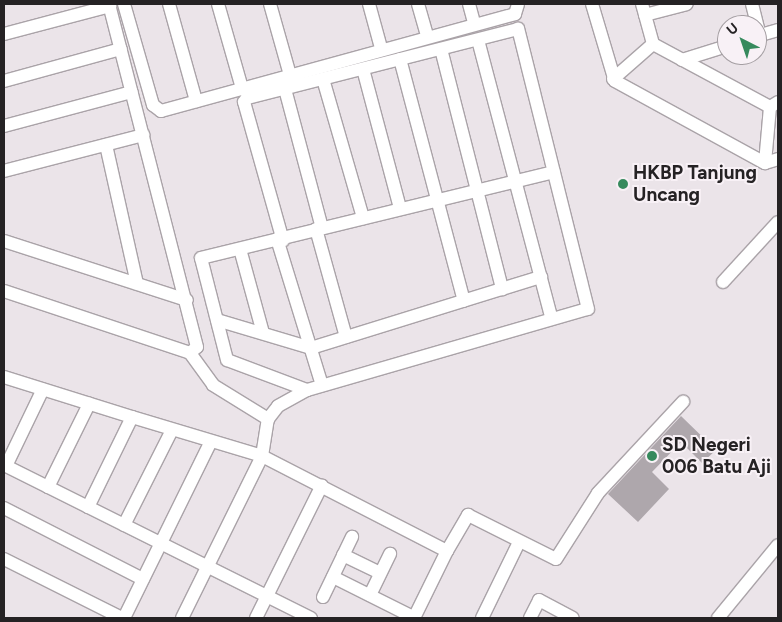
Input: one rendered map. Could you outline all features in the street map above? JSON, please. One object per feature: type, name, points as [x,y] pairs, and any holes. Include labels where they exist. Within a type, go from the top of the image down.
[{"type":"street","points":[[169,4],[196,101]]},
{"type":"street","points":[[218,4],[242,88]]},
{"type":"street","points":[[270,4],[281,83],[346,337]]},
{"type":"street","points":[[369,4],[381,48]]},
{"type":"street","points":[[418,4],[427,36]]},
{"type":"street","points":[[469,4],[474,23]]},
{"type":"street","points":[[322,385],[280,240],[244,102],[247,98],[281,83],[381,48],[515,14],[518,4]]},
{"type":"street","points":[[592,4],[613,78],[765,163],[778,159]]},
{"type":"street","points":[[687,4],[644,10],[653,44],[774,105],[765,163]]},
{"type":"street","points":[[117,7],[155,109],[160,111],[242,88],[323,79],[518,29],[588,309],[550,317],[322,385],[307,390],[278,406],[268,419],[262,456],[182,618]]},
{"type":"street","points":[[4,34],[117,7]]},
{"type":"street","points":[[117,7],[121,49],[197,347],[190,353]]},
{"type":"street","points":[[478,40],[516,179],[550,317]]},
{"type":"street","points":[[613,78],[653,44]]},
{"type":"street","points":[[4,80],[121,49]]},
{"type":"street","points":[[441,49],[502,289]]},
{"type":"street","points":[[682,60],[717,49]]},
{"type":"street","points":[[400,59],[464,301]]},
{"type":"street","points":[[364,69],[400,208]]},
{"type":"street","points":[[323,79],[363,218]]},
{"type":"street","points":[[4,126],[132,92]]},
{"type":"street","points":[[4,171],[143,135]]},
{"type":"street","points":[[106,144],[137,284]]},
{"type":"street","points":[[307,390],[227,360],[201,258],[280,240],[477,188],[554,172]]},
{"type":"street","points":[[723,282],[778,222]]},
{"type":"street","points":[[4,241],[186,300]]},
{"type":"street","points":[[240,249],[263,333]]},
{"type":"street","points":[[217,320],[311,348],[541,278]]},
{"type":"street","points":[[4,291],[190,353],[213,385],[268,419]]},
{"type":"street","points":[[4,377],[262,456],[322,485],[447,551]]},
{"type":"street","points":[[43,389],[5,466],[311,618]]},
{"type":"street","points":[[333,577],[414,618],[447,551],[468,515],[556,559],[598,493],[683,402]]},
{"type":"street","points":[[48,487],[89,404]]},
{"type":"street","points":[[88,507],[132,417]]},
{"type":"street","points":[[124,525],[172,430]]},
{"type":"street","points":[[4,559],[123,618],[211,441]]},
{"type":"street","points":[[256,618],[322,485]]},
{"type":"street","points":[[4,508],[143,579]]},
{"type":"street","points":[[323,597],[352,537]]},
{"type":"street","points":[[482,618],[520,542]]},
{"type":"street","points":[[718,618],[778,546]]},
{"type":"street","points":[[370,595],[390,554]]},
{"type":"street","points":[[343,555],[380,573]]},
{"type":"street","points":[[530,618],[539,600],[573,618]]},
{"type":"building","name":"SD Negeri 006 Batu Aji","points":[[681,416],[716,450],[702,463],[681,442],[652,472],[669,489],[638,522],[608,494]]},
{"type":"place","name":"HKBP Tanjung Uncang","points":[[623,184]]},
{"type":"place","name":"SD Negeri 006 Batu Aji","points":[[652,456]]}]
